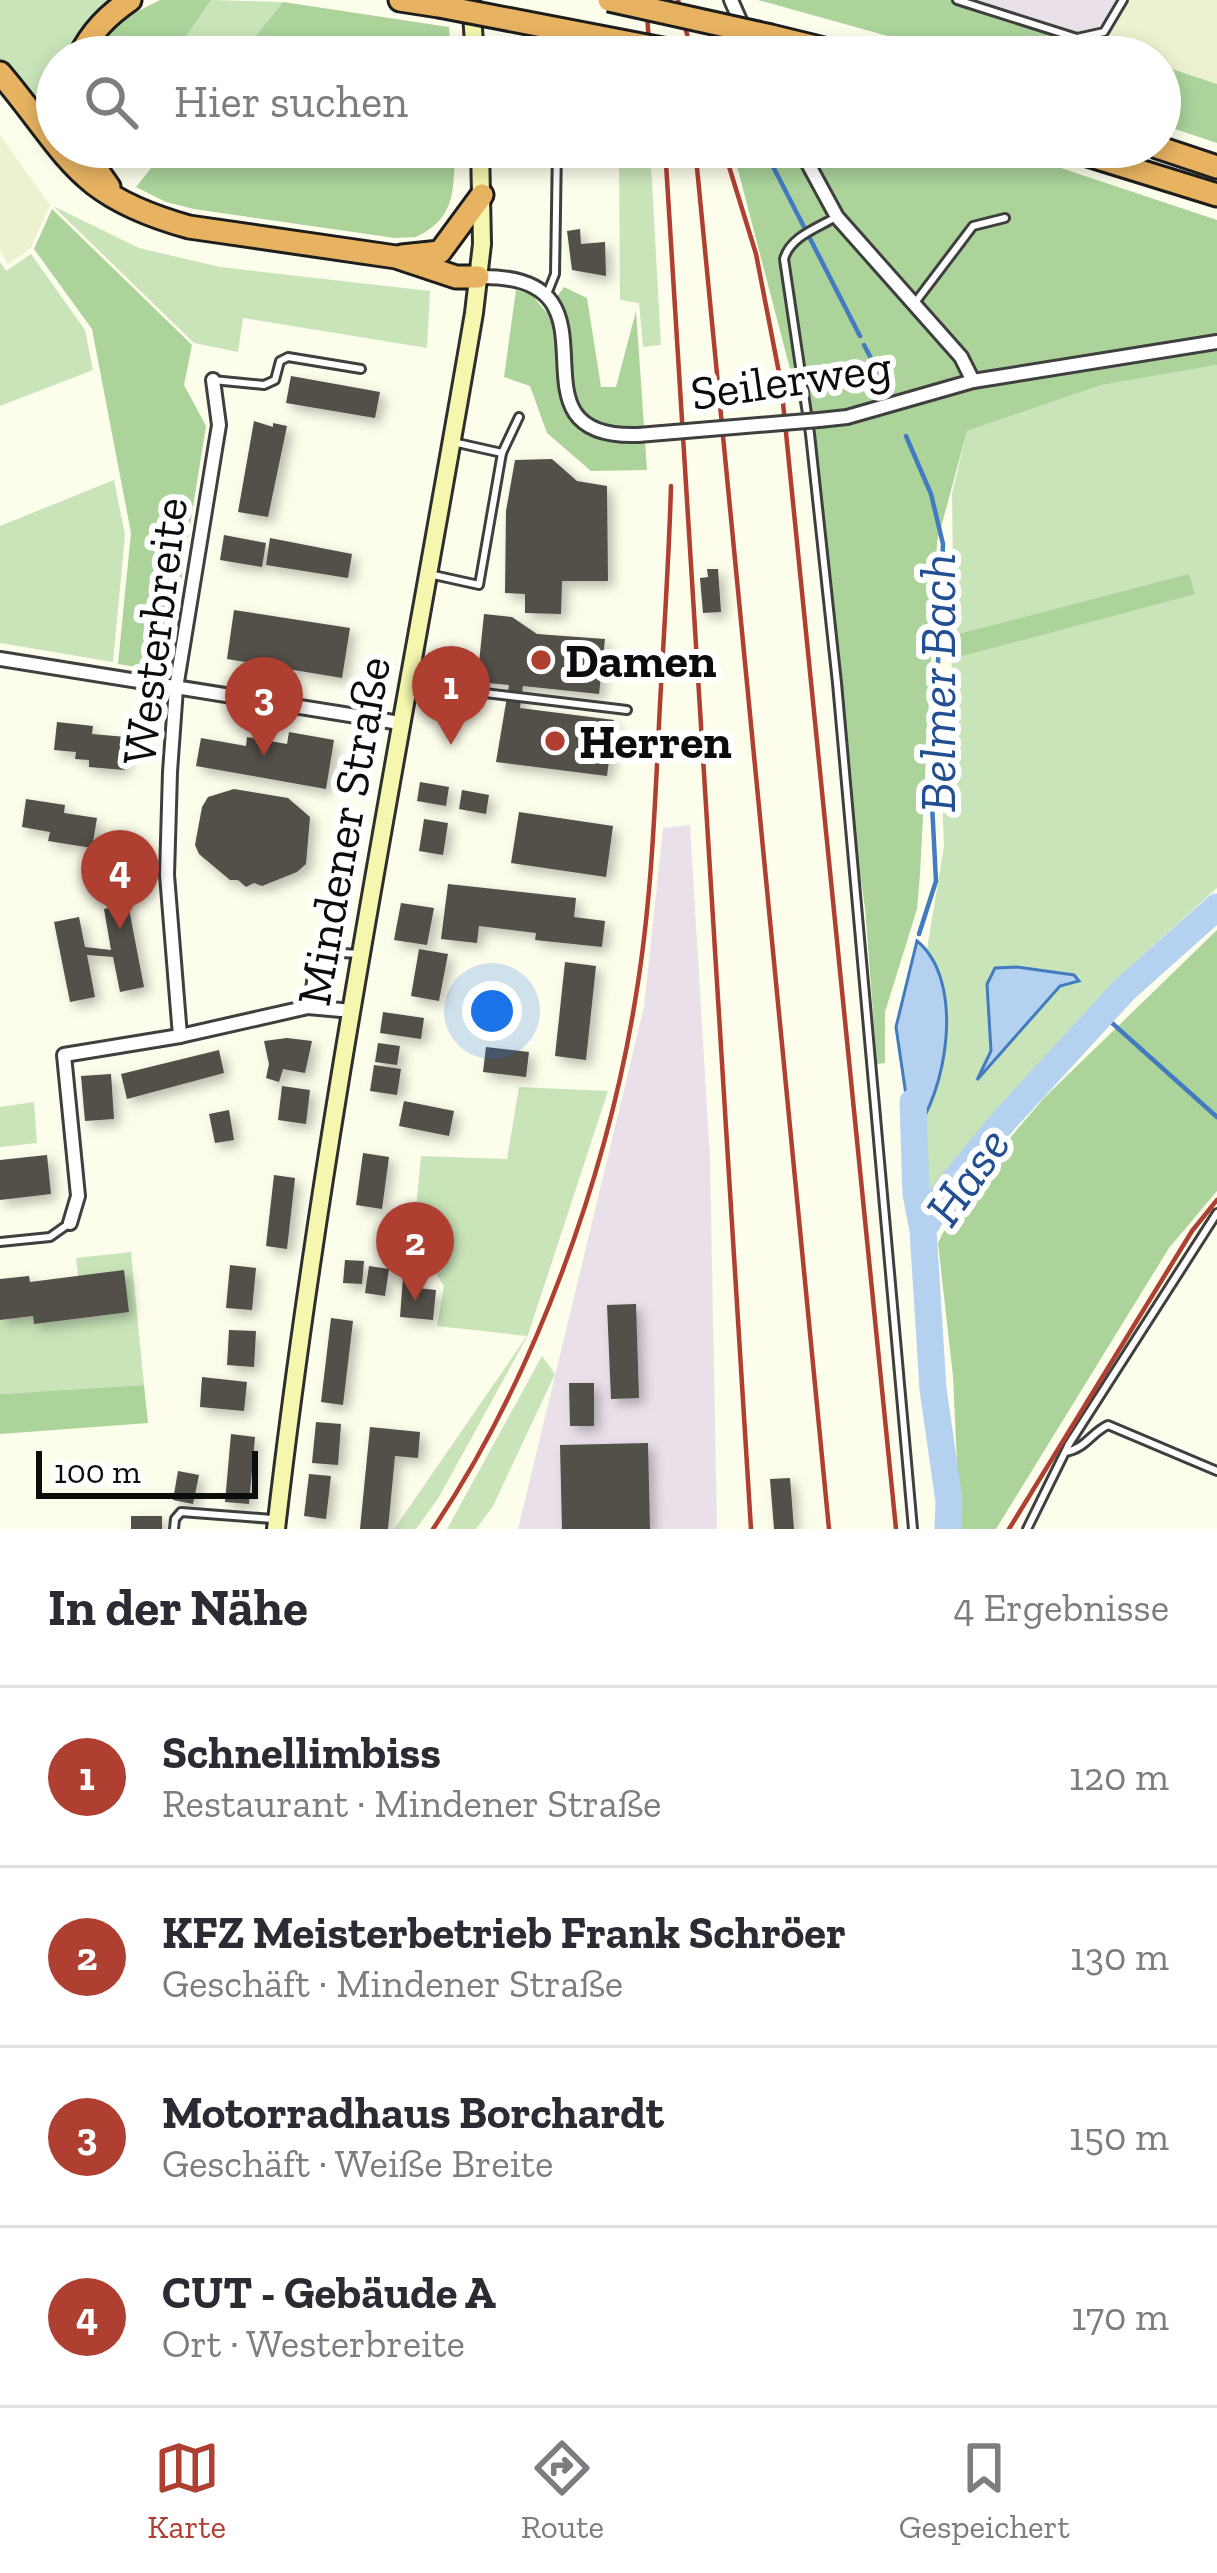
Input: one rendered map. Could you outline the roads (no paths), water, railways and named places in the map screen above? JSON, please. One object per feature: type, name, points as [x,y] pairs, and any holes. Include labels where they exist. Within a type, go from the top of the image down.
[{"type":"highway","points":[[90,36],[130,0]]},
{"type":"highway","points":[[400,0],[595,36]]},
{"type":"highway","points":[[609,0],[771,36]]},
{"type":"highway","points":[[0,73],[36,120]]},
{"type":"highway","points":[[1181,155],[1217,167]]},
{"type":"highway","points":[[73,168],[97,189],[126,204],[189,227],[396,257],[456,277],[478,277]]},
{"type":"highway","points":[[95,168],[126,204]]},
{"type":"highway","points":[[1130,168],[1217,195]]},
{"type":"highway","points":[[440,252],[482,195]]},
{"type":"highway","points":[[396,257],[440,252],[478,277]]},
{"type":"main road","points":[[471,0],[474,36]]},
{"type":"main road","name":"Mindener Straße","points":[[276,1524],[303,1311],[478,277],[481,168]]},
{"type":"street","points":[[731,0],[746,36]]},
{"type":"street","points":[[810,168],[837,217],[962,357],[974,382]]},
{"type":"street","points":[[478,277],[523,279],[547,294]]},
{"type":"street","name":"Seilerweg","points":[[547,294],[557,308],[563,334],[562,374],[568,399],[582,419],[599,431],[638,435],[847,417],[974,382],[1217,342]]},
{"type":"street","name":"Westerbreite","points":[[180,1036],[167,874],[176,688],[219,425],[214,380]]},
{"type":"street","points":[[0,659],[400,723]]},
{"type":"street","points":[[70,1222],[78,1196],[64,1055],[180,1036],[308,1007],[352,1011]]},
{"type":"lane","points":[[957,0],[1071,36]]},
{"type":"lane","points":[[1086,36],[1104,32],[1124,0]]},
{"type":"lane","points":[[547,294],[555,274],[557,168]]},
{"type":"lane","points":[[837,217],[797,239],[784,259],[810,434],[837,682],[914,1529]]},
{"type":"lane","points":[[914,304],[973,226],[1005,218]]},
{"type":"lane","points":[[214,380],[264,385],[275,380],[280,361],[288,357],[361,369]]},
{"type":"lane","points":[[427,574],[479,585],[502,453],[519,417]]},
{"type":"lane","points":[[450,442],[502,453]]},
{"type":"lane","points":[[407,684],[627,710]]},
{"type":"lane","points":[[308,1007],[314,960],[321,952],[361,954]]},
{"type":"lane","points":[[1027,1529],[1065,1452],[1217,1213]]},
{"type":"lane","points":[[0,1242],[50,1237],[70,1222]]},
{"type":"lane","points":[[1065,1452],[1082,1448],[1108,1425],[1217,1471]]},
{"type":"lane","points":[[174,1529],[181,1512],[276,1524]]},
{"type":"water","points":[[917,941],[942,982],[946,1037],[934,1093],[912,1136],[896,1027]]},
{"type":"water","points":[[995,968],[1074,975],[1079,981],[1060,986],[977,1080],[991,1051],[987,984]]},
{"type":"waterway","name":"Belmer Bach","points":[[774,168],[860,336]]},
{"type":"waterway","name":"Belmer Bach","points":[[864,345],[881,377]]},
{"type":"waterway","name":"Belmer Bach","points":[[906,436],[931,494],[943,544],[932,804],[936,881],[919,934]]},
{"type":"waterway","name":"Hase","points":[[948,1529],[923,1230],[945,1192],[1000,1125],[1124,990],[1217,907]]},
{"type":"waterway","points":[[1102,1014],[1217,1117]]},
{"type":"waterway","name":"Belmer Bach","points":[[913,1102],[916,1194],[923,1230]]},
{"type":"railway","points":[[646,0],[649,36]]},
{"type":"railway","points":[[678,0],[687,36]]},
{"type":"railway","points":[[666,168],[751,1529]]},
{"type":"railway","points":[[697,168],[829,1529]]},
{"type":"railway","points":[[729,168],[756,254],[781,383],[896,1529]]},
{"type":"railway","points":[[433,1529],[470,1470],[534,1341],[586,1203],[623,1063],[649,887],[671,486]]},
{"type":"railway","points":[[1009,1529],[1192,1231],[1217,1200]]},
{"type":"place","name":"Damen","points":[[541,660]]},
{"type":"place","name":"Herren","points":[[555,741]]},
{"type":"place","name":"Schnellimbiss","points":[[451,745]]},
{"type":"place","name":"Motorradhaus Borchardt","points":[[264,756]]},
{"type":"place","name":"CUT - Gebäude A","points":[[120,929]]},
{"type":"place","name":"KFZ Meisterbetrieb Frank Schröer","points":[[415,1301]]}]
